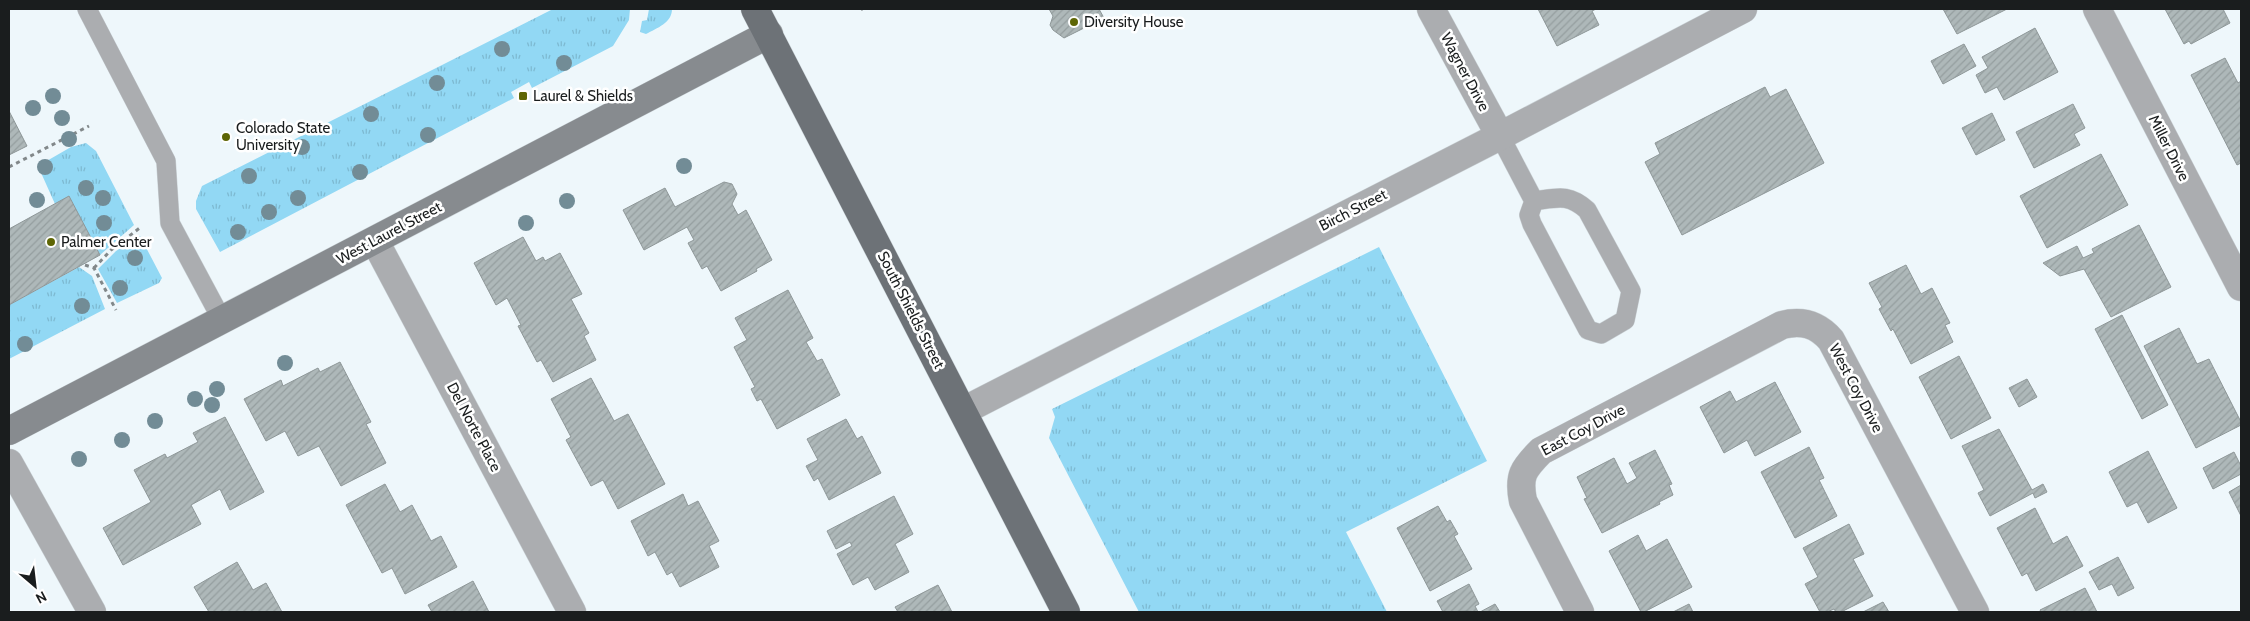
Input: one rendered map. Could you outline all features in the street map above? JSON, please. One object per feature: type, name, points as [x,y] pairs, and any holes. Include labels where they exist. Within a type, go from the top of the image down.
[{"type":"main road","name":"South Shields Street","points":[[755,9],[1066,612]]},
{"type":"main road","name":"West Laurel Street","points":[[9,431],[376,241],[768,34]]},
{"type":"street","name":"Wagner Drive","points":[[1431,9],[1500,136]]},
{"type":"street","name":"Birch Street","points":[[963,411],[1500,136],[1743,9]]},
{"type":"street","name":"Miller Drive","points":[[2097,9],[2232,247],[2241,287]]},
{"type":"street","name":"Del Norte Place","points":[[376,241],[572,612]]},
{"type":"street","name":"West Coy Drive","points":[[1654,393],[1782,325],[1804,322],[1824,332],[1831,340],[1975,612]]},
{"type":"street","name":"East Coy Drive","points":[[1580,612],[1523,501],[1520,488],[1521,477],[1525,466],[1541,451],[1654,393]]},
{"type":"street","points":[[9,463],[92,612]]},
{"type":"lane","points":[[86,9],[166,161],[170,223],[222,320]]},
{"type":"lane","points":[[1500,136],[1534,201],[1529,215],[1532,224],[1588,330],[1600,334],[1626,320],[1631,292],[1587,210],[1576,201],[1561,197],[1534,201]]},
{"type":"path","points":[[9,167],[89,126]]},
{"type":"path","points":[[94,268],[111,250],[142,227]]},
{"type":"path","points":[[85,265],[94,268],[116,310]]},
{"type":"green space","points":[[553,9],[630,9],[629,20],[613,46],[532,88],[529,82],[511,92],[514,98],[220,252],[196,209],[196,201],[202,186]]},
{"type":"green space","points":[[649,9],[672,9],[667,21],[646,34],[640,32],[642,21],[647,20]]},
{"type":"green space","points":[[86,143],[96,151],[134,225],[100,255],[69,197],[55,204],[38,166],[71,147]]},
{"type":"green space","points":[[140,236],[162,278],[159,283],[117,303],[98,269],[116,251]]},
{"type":"green space","points":[[1379,247],[1487,461],[1346,532],[1387,612],[1139,612],[1049,438],[1055,417],[1052,409]]},
{"type":"green space","points":[[79,267],[92,276],[105,309],[9,359],[9,305]]},
{"type":"building","name":"Diversity House","points":[[1049,9],[1099,9],[1104,18],[1064,38],[1053,30],[1050,25],[1053,16]]},
{"type":"building","points":[[1538,9],[1596,9],[1592,11],[1599,25],[1557,46]]},
{"type":"building","points":[[1943,9],[2007,9],[1957,34]]},
{"type":"building","points":[[2165,9],[2223,9],[2230,23],[2191,44],[2189,41],[2184,44]]},
{"type":"building","points":[[2035,28],[2058,72],[2004,100],[1997,87],[1985,93],[1976,75],[1988,68],[1982,57]]},
{"type":"building","points":[[1964,44],[1976,66],[1943,84],[1931,61]]},
{"type":"building","points":[[2225,58],[2238,83],[2241,81],[2241,163],[2237,165],[2191,75]]},
{"type":"building","points":[[1765,87],[1770,97],[1786,89],[1824,163],[1682,235],[1645,162],[1660,154],[1655,143]]},
{"type":"building","points":[[2073,104],[2085,128],[2074,134],[2080,145],[2034,168],[2016,132]]},
{"type":"building","points":[[9,111],[27,146],[9,155]]},
{"type":"building","points":[[1992,113],[2005,140],[1976,155],[1962,128]]},
{"type":"building","points":[[2101,154],[2128,205],[2047,248],[2020,196]]},
{"type":"building","points":[[724,182],[732,184],[737,194],[732,204],[738,215],[746,210],[772,260],[756,269],[757,271],[721,291],[707,266],[702,269],[688,243],[694,240],[687,227],[644,250],[623,210],[665,188],[675,207]]},
{"type":"building","name":"Palmer Center","points":[[69,196],[100,255],[9,305],[9,229]]},
{"type":"building","points":[[2139,225],[2171,287],[2111,317],[2084,269],[2060,276],[2043,263],[2077,246],[2083,258],[2094,253],[2092,249]]},
{"type":"building","points":[[523,237],[536,261],[543,257],[545,261],[560,253],[582,294],[571,299],[589,333],[584,336],[596,360],[553,382],[541,360],[537,362],[518,326],[521,325],[507,298],[496,305],[474,263]]},
{"type":"building","points":[[1906,265],[1921,294],[1932,288],[1950,323],[1945,325],[1953,342],[1911,364],[1893,329],[1891,331],[1879,309],[1882,307],[1869,283]]},
{"type":"building","points":[[788,290],[813,338],[806,342],[817,361],[822,359],[840,395],[777,429],[761,399],[757,401],[751,389],[755,387],[734,347],[747,340],[735,318]]},
{"type":"building","points":[[2122,315],[2168,405],[2142,419],[2095,329]]},
{"type":"building","points":[[2179,328],[2197,364],[2209,359],[2241,422],[2241,425],[2196,448],[2144,346]]},
{"type":"building","points":[[1959,356],[1991,418],[1951,439],[1919,377]]},
{"type":"building","points":[[340,362],[371,422],[366,424],[386,463],[341,486],[319,446],[298,456],[285,431],[266,441],[244,399],[281,380],[283,386],[318,368],[320,372]]},
{"type":"building","points":[[591,378],[614,421],[628,414],[665,484],[618,509],[603,480],[591,486],[566,440],[571,437],[551,399]]},
{"type":"building","points":[[2027,379],[2037,397],[2019,407],[2009,388]]},
{"type":"building","points":[[1775,382],[1801,432],[1755,456],[1747,440],[1724,453],[1700,407],[1730,391],[1736,402]]},
{"type":"building","points":[[225,417],[264,492],[230,510],[220,489],[191,505],[201,524],[123,565],[103,528],[151,502],[134,470],[165,454],[167,458],[198,442],[193,433]]},
{"type":"building","points":[[846,419],[857,439],[862,436],[881,473],[829,500],[818,478],[814,481],[806,466],[818,460],[807,439]]},
{"type":"building","points":[[1999,429],[2032,490],[2043,484],[2047,492],[2035,498],[2033,493],[1990,516],[1978,493],[1984,490],[1962,446]]},
{"type":"building","points":[[1809,447],[1824,478],[1819,480],[1837,516],[1795,538],[1761,472]]},
{"type":"building","points":[[1655,450],[1672,484],[1669,485],[1673,495],[1659,502],[1660,504],[1602,533],[1584,499],[1587,498],[1577,477],[1614,458],[1627,484],[1637,478],[1629,463]]},
{"type":"building","points":[[2148,451],[2177,508],[2148,523],[2137,502],[2127,507],[2109,472]]},
{"type":"building","points":[[2234,452],[2241,466],[2241,474],[2213,489],[2203,468]]},
{"type":"building","points":[[385,484],[400,512],[412,505],[431,541],[441,536],[457,567],[405,594],[392,568],[382,573],[346,505]]},
{"type":"building","points":[[2241,485],[2241,516],[2229,492]]},
{"type":"building","points":[[683,494],[688,506],[698,501],[719,541],[709,546],[719,567],[680,587],[672,572],[667,575],[655,552],[648,556],[631,521]]},
{"type":"building","points":[[894,496],[913,534],[895,544],[909,572],[875,590],[868,577],[853,585],[837,554],[852,546],[850,542],[836,549],[827,531]]},
{"type":"building","points":[[1438,506],[1447,522],[1450,520],[1458,534],[1454,536],[1472,569],[1430,591],[1397,528]]},
{"type":"building","points":[[2035,508],[2053,544],[2067,536],[2083,566],[2036,591],[2027,573],[2022,576],[1997,528]]},
{"type":"building","points":[[1849,524],[1864,554],[1853,559],[1873,596],[1841,612],[1836,612],[1834,609],[1820,612],[1805,584],[1818,577],[1803,548]]},
{"type":"building","points":[[1638,535],[1646,551],[1667,539],[1692,587],[1644,612],[1641,612],[1609,551]]},
{"type":"building","points":[[2118,557],[2134,588],[2118,596],[2112,584],[2099,590],[2089,572]]},
{"type":"building","points":[[237,562],[253,590],[266,583],[282,612],[209,612],[194,587]]},
{"type":"building","points":[[473,581],[489,612],[432,612],[428,605]]},
{"type":"building","points":[[1469,584],[1479,604],[1475,606],[1478,612],[1443,612],[1437,601]]},
{"type":"building","points":[[938,585],[952,612],[898,612],[895,607]]},
{"type":"building","points":[[2085,588],[2097,612],[2041,612],[2040,610]]},
{"type":"building","points":[[1883,602],[1889,612],[1863,612]]},
{"type":"building","points":[[1495,604],[1500,612],[1480,612]]},
{"type":"building","points":[[1689,604],[1693,612],[1673,612]]},
{"type":"place","name":"Diversity House","points":[[1074,22]]},
{"type":"place","name":"Laurel & Shields","points":[[523,96]]},
{"type":"place","name":"Colorado State University","points":[[226,137]]},
{"type":"place","name":"Palmer Center","points":[[51,242]]}]
